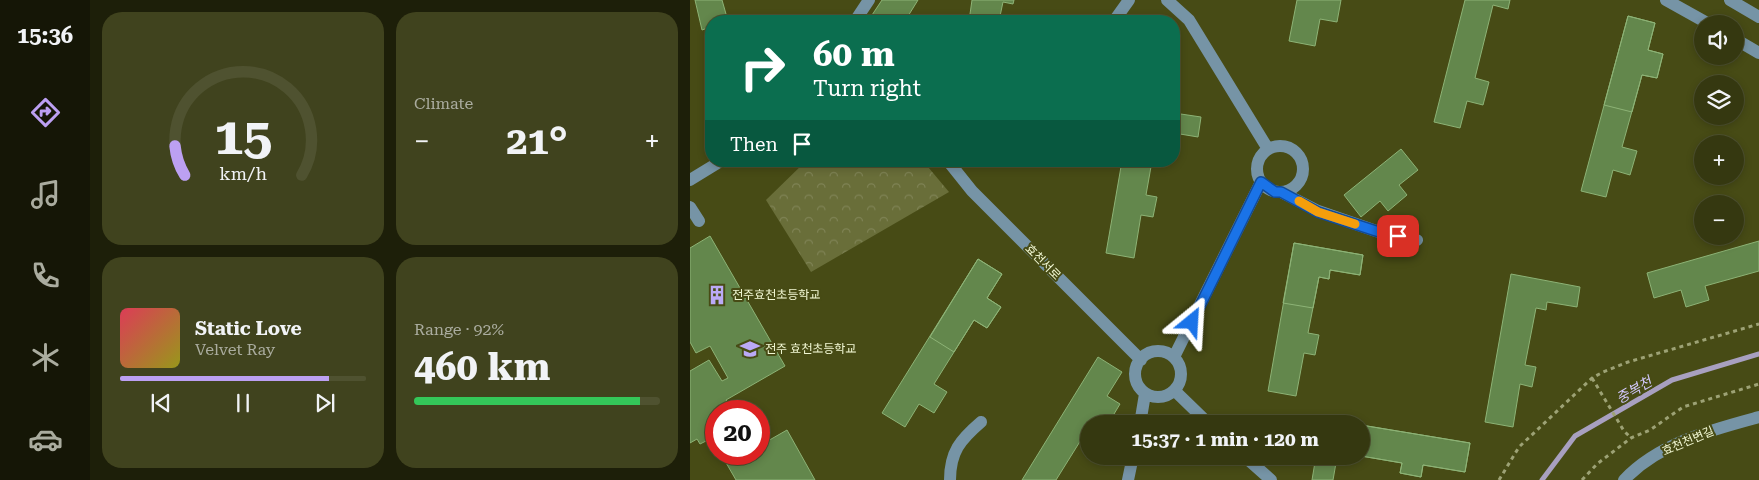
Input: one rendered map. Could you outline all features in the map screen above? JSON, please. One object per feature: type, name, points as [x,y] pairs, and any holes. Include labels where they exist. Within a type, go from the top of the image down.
[{"type":"street","points":[[859,15],[869,0]]},
{"type":"street","points":[[1118,15],[1128,0]]},
{"type":"street","points":[[1167,0],[1189,20],[1268,149]]},
{"type":"street","points":[[1666,0],[1694,16]]},
{"type":"street","points":[[1730,0],[1759,17]]},
{"type":"street","points":[[1744,44],[1759,53]]},
{"type":"street","points":[[1282,145],[1290,147],[1300,157],[1303,164],[1303,172],[1296,185],[1289,190],[1275,192],[1261,182],[1258,176],[1258,160],[1268,149],[1282,145]]},
{"type":"street","points":[[690,180],[711,167]]},
{"type":"street","name":"효천서로","points":[[953,167],[972,191],[1141,360]]},
{"type":"street","points":[[1174,357],[1261,182]]},
{"type":"street","points":[[1281,192],[1318,212],[1379,232],[1417,240]]},
{"type":"street","points":[[690,207],[699,221]]},
{"type":"street","points":[[1161,351],[1174,357],[1182,370],[1179,385],[1175,391],[1168,396],[1160,398],[1145,394],[1136,382],[1137,367],[1141,360],[1147,354],[1161,351]]},
{"type":"street","points":[[1175,391],[1200,415]]},
{"type":"street","points":[[1142,415],[1145,394]]},
{"type":"street","name":"효천천변길","points":[[1624,480],[1632,472],[1661,452],[1708,431],[1759,417]]},
{"type":"street","points":[[950,480],[950,464],[963,437],[981,422]]},
{"type":"street","points":[[1128,480],[1131,465]]},
{"type":"street","points":[[1254,465],[1271,480]]},
{"type":"path","points":[[1500,480],[1519,447],[1592,378],[1628,362],[1759,324]]},
{"type":"path","points":[[1592,378],[1630,438]]},
{"type":"path","points":[[1582,480],[1597,464],[1630,438],[1650,430],[1683,407],[1759,384]]},
{"type":"green space","points":[[800,167],[928,167],[949,192],[811,272],[766,200]]},
{"type":"building","points":[[695,0],[722,0],[726,15],[705,15],[705,29],[702,30]]},
{"type":"building","points":[[882,0],[918,0],[909,15],[872,15]]},
{"type":"building","points":[[972,0],[1014,0],[1013,4],[1003,2],[1000,15],[970,15]]},
{"type":"building","points":[[1297,0],[1341,0],[1337,22],[1320,19],[1315,46],[1289,41]]},
{"type":"building","points":[[1465,0],[1510,0],[1508,9],[1493,5],[1475,78],[1489,82],[1483,105],[1467,101],[1460,128],[1434,122]]},
{"type":"building","points":[[1628,16],[1655,23],[1648,50],[1663,54],[1657,78],[1642,75],[1622,147],[1637,151],[1630,175],[1613,170],[1606,197],[1581,191]]},
{"type":"building","points":[[1628,16],[1655,23],[1648,50],[1663,54],[1657,78],[1642,75],[1632,112],[1604,105]]},
{"type":"building","points":[[1180,114],[1201,117],[1198,137],[1180,134]]},
{"type":"building","points":[[1401,149],[1418,170],[1399,185],[1407,195],[1388,211],[1380,201],[1361,217],[1344,195]]},
{"type":"building","points":[[1121,167],[1151,167],[1146,195],[1157,197],[1153,217],[1141,215],[1134,258],[1106,253]]},
{"type":"building","name":"전주효천초등학교","points":[[710,236],[785,366],[726,400],[705,400],[705,442],[700,444],[697,439],[690,443],[690,371],[709,360],[722,381],[728,378],[710,346],[696,353],[690,342],[690,248]]},
{"type":"building","points":[[1759,241],[1759,271],[1705,286],[1709,300],[1686,307],[1681,290],[1654,298],[1647,273]]},
{"type":"building","points":[[1294,243],[1363,255],[1360,275],[1330,270],[1329,279],[1319,277],[1308,333],[1319,335],[1315,355],[1304,353],[1296,396],[1268,391]]},
{"type":"building","points":[[1294,243],[1363,255],[1360,275],[1330,270],[1329,279],[1319,277],[1313,308],[1283,303]]},
{"type":"building","points":[[978,259],[1002,274],[987,298],[1001,307],[987,328],[974,320],[934,384],[947,392],[934,413],[919,404],[905,427],[882,413]]},
{"type":"building","points":[[978,259],[1002,274],[987,298],[1001,307],[987,328],[974,320],[954,352],[930,337]]},
{"type":"building","points":[[1511,274],[1580,287],[1577,307],[1547,302],[1546,310],[1536,308],[1525,365],[1536,367],[1532,387],[1520,384],[1513,427],[1485,422]]},
{"type":"building","points":[[1098,357],[1122,372],[1107,396],[1120,404],[1113,415],[1080,415],[1080,441],[1056,480],[1022,480]]},
{"type":"building","points":[[1370,426],[1470,443],[1465,472],[1423,465],[1421,477],[1400,473],[1402,463],[1370,458]]},
{"type":"building","points":[[1370,426],[1470,443],[1465,472],[1423,465],[1421,477],[1400,473],[1402,463],[1370,458]]},
{"type":"building","points":[[787,430],[815,480],[736,480],[727,465],[770,465],[770,440]]},
{"type":"building","points":[[1314,465],[1336,465],[1333,480],[1312,480]]},
{"type":"waterway","name":"중복천","points":[[1542,480],[1575,436],[1672,380],[1759,354]]},
{"type":"slow traffic","points":[[1299,201],[1318,212],[1355,224]]},
{"type":"place","name":"전주효천초등학교","points":[[717,295]]},
{"type":"place","name":"전주 효천초등학교","points":[[750,349]]},
{"type":"route","points":[[1192,322],[1261,182],[1267,188],[1275,192],[1281,192],[1318,212],[1379,232],[1398,236]]}]
